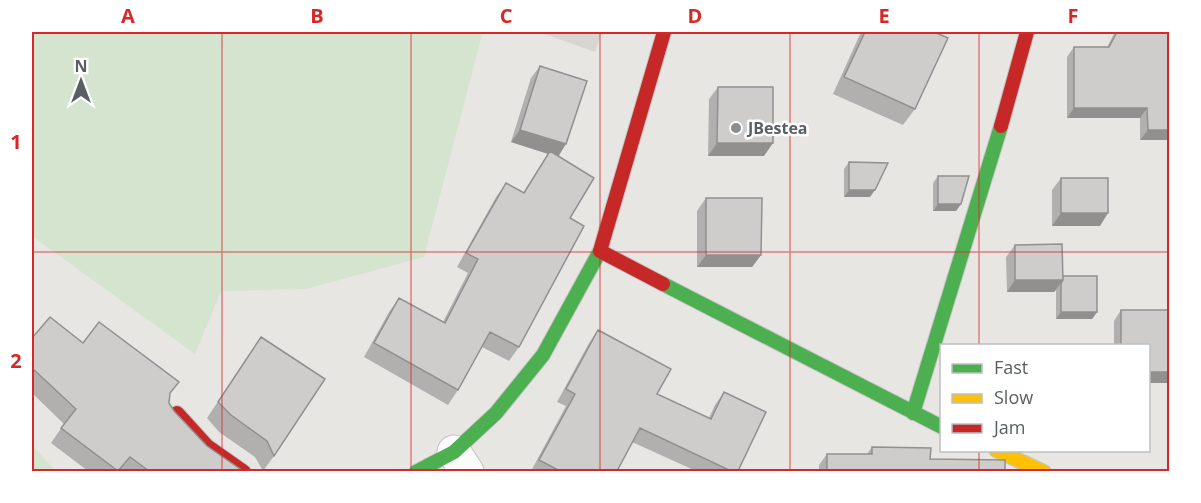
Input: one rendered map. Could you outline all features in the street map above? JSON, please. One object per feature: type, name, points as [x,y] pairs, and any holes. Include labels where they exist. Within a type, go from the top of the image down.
[{"type":"street","points":[[416,471],[460,462],[543,355],[600,251],[664,32]]},
{"type":"street","points":[[913,413],[988,170],[1027,32]]},
{"type":"street","points":[[600,251],[940,426]]},
{"type":"street","points":[[177,413],[207,446],[244,471]]},
{"type":"street","points":[[1001,452],[1044,471]]},
{"type":"shaded area","points":[[539,32],[602,32],[595,52]]},
{"type":"green space","points":[[32,32],[474,32],[482,35],[424,257],[306,289],[221,291],[195,354],[32,236]]},
{"type":"green space","points":[[32,445],[56,471],[32,471]]},
{"type":"building","points":[[865,32],[934,32],[948,38],[915,109],[844,77]]},
{"type":"building","points":[[1117,32],[1165,32],[1170,34],[1170,130],[1148,130],[1147,108],[1074,108],[1074,47],[1109,47]]},
{"type":"building","points":[[540,66],[587,81],[566,144],[520,130]]},
{"type":"building","name":"JBestea","points":[[718,87],[773,87],[773,143],[717,143]]},
{"type":"building","points":[[550,151],[594,178],[570,218],[584,226],[519,347],[490,332],[458,390],[374,343],[399,298],[445,323],[478,259],[466,253],[506,183],[524,193]]},
{"type":"building","points":[[849,162],[888,163],[875,190],[849,190]]},
{"type":"building","points":[[938,176],[969,176],[961,204],[938,204]]},
{"type":"building","points":[[1061,178],[1108,178],[1108,213],[1061,213]]},
{"type":"building","points":[[706,198],[762,198],[761,255],[706,255]]},
{"type":"building","points":[[1062,244],[1063,280],[1015,280],[1015,245]]},
{"type":"building","points":[[1063,276],[1097,276],[1097,312],[1061,312]]},
{"type":"building","points":[[1121,310],[1170,310],[1170,372],[1150,372],[1150,344],[1121,344]]},
{"type":"building","points":[[50,317],[83,343],[99,322],[179,382],[170,393],[169,403],[174,411],[207,446],[243,471],[149,471],[130,457],[118,471],[61,428],[76,409],[32,368],[32,338]]},
{"type":"building","points":[[598,330],[671,369],[657,394],[711,419],[724,392],[766,412],[738,471],[731,471],[640,428],[617,471],[560,471],[539,460],[575,394],[566,389]]},
{"type":"building","points":[[261,337],[325,379],[274,456],[267,441],[231,415],[218,402]]},
{"type":"building","points":[[872,447],[931,448],[930,459],[1005,460],[1005,471],[827,471],[827,454],[872,454]]},
{"type":"traffic: fast","points":[[913,413],[1001,126]]},
{"type":"traffic: fast","points":[[416,472],[454,452],[496,413],[543,355],[600,251]]},
{"type":"traffic: fast","points":[[663,284],[940,426]]},
{"type":"traffic: slow","points":[[1000,452],[1044,472]]},
{"type":"traffic: jam","points":[[663,284],[600,251],[664,32]]},
{"type":"traffic: jam","points":[[1001,126],[1027,32]]},
{"type":"traffic: jam","points":[[177,413],[207,446],[244,472]]},
{"type":"place","name":"JBestea","points":[[736,128]]}]
